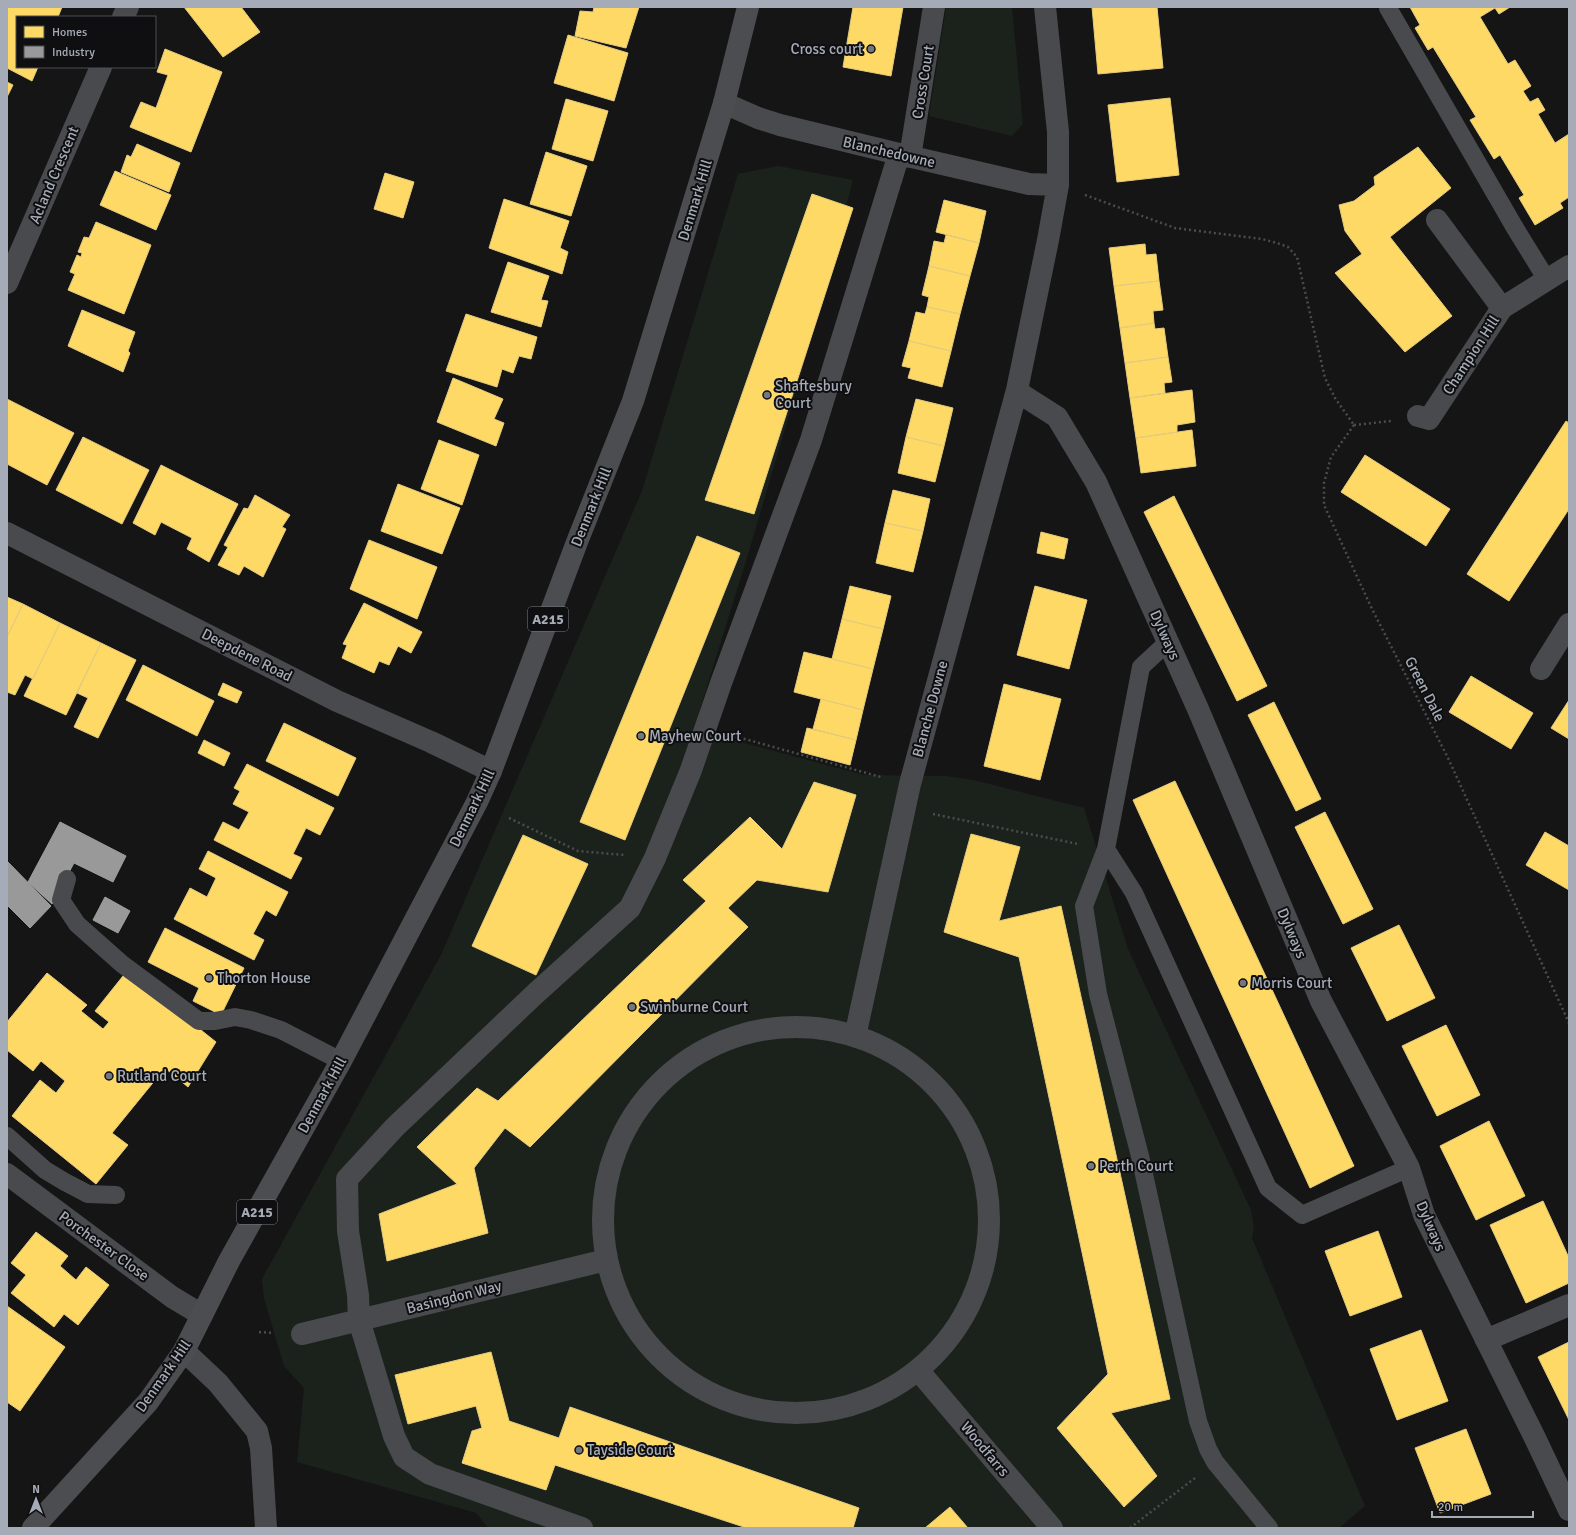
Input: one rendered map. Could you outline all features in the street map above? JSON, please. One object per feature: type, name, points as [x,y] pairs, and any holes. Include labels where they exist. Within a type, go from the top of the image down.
[{"type":"main road","name":"Denmark Hill","points":[[33,1528],[148,1402],[184,1351],[229,1261],[340,1061],[477,802],[491,771],[577,542],[634,402],[724,103],[748,7]]},
{"type":"street","points":[[124,16],[128,7]]},
{"type":"street","name":"Cross Court","points":[[582,1528],[430,1474],[404,1457],[394,1436],[360,1320],[358,1295],[348,1231],[347,1179],[395,1126],[534,994],[630,908],[655,858],[691,770],[704,728],[811,440],[904,155],[934,7]]},
{"type":"street","points":[[1017,390],[1058,185],[1058,132],[1045,7]]},
{"type":"street","name":"Acland Crescent","points":[[7,283],[101,68]]},
{"type":"street","name":"Blanchedowne","points":[[724,103],[758,118],[780,125],[1029,184],[1058,185]]},
{"type":"street","points":[[1437,220],[1502,308]]},
{"type":"street","name":"Champion Hill","points":[[1418,416],[1430,419],[1502,308],[1562,275]]},
{"type":"street","name":"Dylways","points":[[1017,390],[1057,417],[1096,482],[1168,642],[1321,1001],[1410,1168],[1424,1215],[1535,1438],[1569,1510]]},
{"type":"street","name":"Blanche Downe","points":[[856,1032],[910,784],[1017,390]]},
{"type":"street","name":"Deepdene Road","points":[[7,533],[337,701],[431,742],[491,771]]},
{"type":"street","points":[[1541,669],[1569,624]]},
{"type":"street","points":[[806,1028],[856,1032],[876,1040],[926,1078],[948,1102],[966,1130],[979,1160],[987,1192],[989,1225],[985,1258],[976,1290],[962,1320],[942,1347],[918,1370],[888,1390],[855,1404],[820,1412],[784,1413],[748,1407],[714,1396],[683,1378],[656,1354],[634,1326],[620,1301],[606,1260],[602,1228],[604,1196],[610,1165],[622,1135],[639,1107],[660,1083],[685,1062],[712,1046],[743,1035],[774,1029],[806,1028]]},
{"type":"street","name":"Porchester Close","points":[[7,1174],[172,1297],[202,1315]]},
{"type":"street","name":"Basingdon Way","points":[[302,1334],[606,1260]]},
{"type":"street","points":[[1486,1340],[1569,1305]]},
{"type":"street","points":[[184,1351],[218,1383],[257,1431],[260,1448],[266,1528]]},
{"type":"street","name":"Woodfarrs","points":[[918,1370],[1052,1528]]},
{"type":"lane","points":[[1388,8],[1511,221],[1562,275]]},
{"type":"lane","points":[[1168,642],[1141,667],[1106,849],[1084,906],[1098,994],[1140,1156],[1198,1421],[1208,1450],[1269,1528]]},
{"type":"lane","points":[[1106,849],[1134,893],[1268,1188],[1302,1215],[1410,1168]]},
{"type":"lane","points":[[67,879],[61,900],[77,924],[122,964],[199,1021],[215,1022],[235,1017],[251,1020],[280,1030],[340,1061]]},
{"type":"lane","points":[[7,1136],[46,1170],[65,1182],[88,1194],[116,1195]]},
{"type":"path","points":[[1058,185],[1176,228],[1262,239],[1288,247],[1297,257],[1325,378],[1335,398],[1354,425],[1418,416]]},
{"type":"path","name":"Green Dale","points":[[1354,425],[1331,457],[1324,484],[1324,505],[1372,609],[1448,758],[1569,1023]]},
{"type":"path","points":[[704,728],[910,784]]},
{"type":"path","points":[[905,808],[1031,835],[1106,849]]},
{"type":"path","points":[[509,818],[578,851],[655,858]]},
{"type":"path","points":[[1130,1528],[1216,1462]]},
{"type":"shaded area","points":[[946,7],[1012,7],[1023,124],[1012,136],[929,116]]},
{"type":"shaded area","points":[[778,166],[853,180],[809,347],[747,558],[700,709],[714,735],[864,775],[946,776],[974,780],[1084,808],[1128,949],[1251,1210],[1254,1228],[1252,1238],[1365,1506],[1339,1528],[488,1528],[476,1513],[297,1462],[304,1388],[284,1366],[264,1298],[262,1279],[441,955],[642,491],[738,174]]},
{"type":"building: Homes","points":[[7,7],[62,7],[58,16],[16,16],[16,68],[38,68],[32,81],[7,68]]},
{"type":"building: Homes","points":[[184,7],[241,7],[260,32],[223,57]]},
{"type":"building: Homes","points":[[594,7],[639,7],[626,48],[575,36],[580,11],[593,12]]},
{"type":"building: Homes","name":"Cross court","points":[[853,7],[903,7],[891,76],[843,67]]},
{"type":"building: Homes","points":[[1092,7],[1157,7],[1163,68],[1098,74]]},
{"type":"building: Homes","points":[[1410,7],[1510,7],[1499,14],[1495,8],[1480,17],[1508,64],[1515,60],[1531,86],[1523,91],[1530,102],[1538,98],[1545,110],[1538,114],[1555,143],[1569,134],[1569,197],[1560,203],[1563,208],[1535,225],[1519,198],[1524,195],[1500,155],[1494,159],[1470,120],[1476,117],[1433,47],[1428,50],[1415,28],[1420,25]]},
{"type":"building: Homes","points":[[568,35],[628,53],[614,101],[554,83]]},
{"type":"building: Homes","points":[[165,49],[222,72],[191,152],[130,127],[141,102],[156,108],[168,75],[157,72]]},
{"type":"building: Homes","points":[[7,82],[13,85],[7,97]]},
{"type":"building: Homes","points":[[1170,98],[1179,175],[1117,182],[1108,105]]},
{"type":"building: Homes","points":[[566,99],[608,111],[593,161],[552,149]]},
{"type":"building: Homes","points":[[137,144],[180,163],[169,192],[121,172],[127,155],[131,157]]},
{"type":"building: Homes","points":[[1418,147],[1451,188],[1390,237],[1452,316],[1405,352],[1335,273],[1362,254],[1345,231],[1339,205],[1354,201],[1375,185],[1374,177]]},
{"type":"building: Homes","points":[[546,152],[587,166],[571,216],[530,204]]},
{"type":"building: Homes","points":[[115,171],[171,195],[156,230],[100,205]]},
{"type":"building: Homes","points":[[385,173],[414,182],[403,218],[374,209]]},
{"type":"building: Homes","name":"Shaftesbury Court","points":[[812,194],[853,208],[754,514],[705,500]]},
{"type":"building: Homes","points":[[504,199],[569,221],[560,248],[568,252],[562,274],[489,248]]},
{"type":"building: Homes","points":[[944,200],[986,211],[979,243],[936,232]]},
{"type":"building: Homes","points":[[96,222],[151,245],[124,314],[68,290],[75,274],[70,272],[77,255],[81,257],[82,253],[78,252],[84,237],[89,238]]},
{"type":"building: Homes","points":[[946,235],[979,243],[970,276],[929,266],[934,241],[944,243]]},
{"type":"building: Homes","points":[[1145,244],[1146,255],[1156,254],[1159,281],[1114,286],[1109,248]]},
{"type":"building: Homes","points":[[508,262],[549,276],[541,300],[548,301],[541,327],[491,312]]},
{"type":"building: Homes","points":[[929,266],[970,276],[960,314],[927,307],[929,297],[922,295]]},
{"type":"building: Homes","points":[[1159,281],[1163,310],[1153,311],[1154,323],[1120,328],[1114,286]]},
{"type":"building: Homes","points":[[927,307],[960,314],[951,351],[909,341],[916,312],[925,314]]},
{"type":"building: Homes","points":[[82,310],[135,332],[128,351],[130,353],[123,372],[68,346]]},
{"type":"building: Homes","points":[[466,314],[537,337],[531,359],[519,356],[513,373],[502,369],[497,387],[446,371]]},
{"type":"building: Homes","points":[[1154,323],[1155,329],[1164,328],[1168,357],[1125,363],[1120,328]]},
{"type":"building: Homes","points":[[909,341],[951,351],[942,387],[908,378],[911,368],[902,366]]},
{"type":"building: Homes","points":[[1168,357],[1172,382],[1164,383],[1165,393],[1130,398],[1125,363]]},
{"type":"building: Homes","points":[[453,378],[503,399],[494,419],[504,423],[496,446],[437,422]]},
{"type":"building: Homes","points":[[1192,390],[1195,422],[1177,425],[1177,432],[1136,438],[1130,398]]},
{"type":"building: Homes","points":[[7,399],[74,433],[47,485],[7,464]]},
{"type":"building: Homes","points":[[916,399],[953,408],[944,446],[906,437]]},
{"type":"building: Homes","points":[[1566,421],[1569,423],[1569,509],[1509,601],[1467,574]]},
{"type":"building: Homes","points":[[1192,430],[1196,466],[1141,473],[1136,438]]},
{"type":"building: Homes","points":[[83,437],[149,470],[122,524],[56,490]]},
{"type":"building: Homes","points":[[906,437],[944,446],[935,482],[898,473]]},
{"type":"building: Homes","points":[[439,440],[479,455],[462,505],[421,489]]},
{"type":"building: Homes","points":[[1365,455],[1450,509],[1426,546],[1341,492]]},
{"type":"building: Homes","points":[[161,465],[238,504],[209,562],[187,549],[192,538],[161,522],[155,535],[133,523]]},
{"type":"building: Homes","points":[[398,484],[460,508],[442,554],[381,531]]},
{"type":"building: Homes","points":[[893,490],[930,499],[923,531],[885,523]]},
{"type":"building: Homes","points":[[255,495],[290,515],[282,527],[286,529],[263,577],[244,566],[239,575],[218,565],[228,547],[224,545],[244,508],[248,509]]},
{"type":"building: Homes","points":[[1174,496],[1267,686],[1237,701],[1144,512]]},
{"type":"building: Homes","points":[[885,523],[923,531],[913,572],[876,563]]},
{"type":"building: Homes","points":[[1041,532],[1068,539],[1064,559],[1037,553]]},
{"type":"building: Homes","name":"Mayhew Court","points":[[697,536],[740,553],[625,840],[580,822]]},
{"type":"building: Homes","points":[[369,540],[437,567],[417,619],[350,589]]},
{"type":"building: Homes","points":[[850,586],[891,596],[883,629],[842,619]]},
{"type":"building: Homes","points":[[1035,586],[1087,600],[1069,669],[1017,655]]},
{"type":"building: Homes","points":[[7,597],[23,604],[7,637]]},
{"type":"building: Homes","points":[[364,603],[422,632],[411,653],[398,646],[389,665],[379,661],[374,673],[342,658],[347,645],[343,644]]},
{"type":"building: Homes","points":[[23,604],[60,623],[33,679],[25,675],[15,695],[7,692],[7,637]]},
{"type":"building: Homes","points":[[842,619],[883,629],[873,669],[832,659]]},
{"type":"building: Homes","points":[[60,623],[101,643],[66,715],[24,696]]},
{"type":"building: Homes","points":[[101,643],[136,660],[98,738],[74,727],[88,698],[77,693]]},
{"type":"building: Homes","points":[[804,652],[873,669],[863,710],[794,692]]},
{"type":"building: Homes","points":[[143,665],[214,701],[197,736],[126,700]]},
{"type":"building: Homes","points":[[1471,676],[1533,713],[1511,749],[1449,712]]},
{"type":"building: Homes","points":[[223,683],[242,692],[237,703],[218,695]]},
{"type":"building: Homes","points":[[1004,684],[1061,699],[1040,780],[984,766]]},
{"type":"building: Homes","points":[[821,699],[863,710],[856,740],[813,729]]},
{"type":"building: Homes","points":[[1569,700],[1569,739],[1551,728]]},
{"type":"building: Homes","points":[[1274,702],[1321,799],[1296,811],[1248,715]]},
{"type":"building: Homes","points":[[284,723],[356,758],[338,796],[266,761]]},
{"type":"building: Homes","points":[[807,728],[856,740],[850,765],[801,752]]},
{"type":"building: Homes","points":[[204,740],[230,753],[224,766],[198,753]]},
{"type":"building: Homes","points":[[247,764],[334,808],[320,835],[306,828],[293,854],[302,858],[291,879],[214,840],[223,822],[239,830],[249,812],[233,804],[240,791],[234,788]]},
{"type":"building: Homes","name":"Morris Court","points":[[1175,781],[1354,1166],[1310,1188],[1133,800]]},
{"type":"building: Homes","name":"Swinburne Court","points":[[814,782],[856,795],[828,892],[757,880],[728,908],[748,927],[530,1147],[505,1128],[474,1168],[488,1233],[387,1261],[379,1214],[457,1184],[417,1147],[477,1088],[498,1101],[706,901],[683,880],[750,817],[782,849]]},
{"type":"building: Homes","points":[[1325,812],[1373,909],[1343,924],[1295,827]]},
{"type":"building: Homes","points":[[1545,832],[1569,846],[1569,890],[1526,865]]},
{"type":"building: Homes","name":"Perth Court","points":[[971,834],[1020,847],[999,921],[1061,906],[1170,1399],[1111,1413],[1157,1476],[1124,1507],[1057,1428],[1108,1374],[1019,957],[944,932]]},
{"type":"building: Homes","points":[[523,835],[588,864],[536,975],[472,946]]},
{"type":"building: Homes","points":[[208,851],[288,892],[276,916],[266,910],[253,934],[264,940],[254,960],[174,919],[190,888],[207,897],[216,878],[199,869]]},
{"type":"building: Homes","points":[[1399,925],[1435,998],[1387,1021],[1351,948]]},
{"type":"building: Homes","name":"Thorton House","points":[[165,928],[244,968],[221,1015],[193,1001],[199,988],[148,962]]},
{"type":"building: Homes","name":"Rutland Court","points":[[127,971],[216,1042],[188,1087],[165,1068],[112,1133],[128,1145],[96,1184],[12,1116],[40,1080],[56,1093],[65,1081],[41,1061],[33,1071],[7,1050],[7,1022],[47,973],[87,1005],[81,1011],[103,1029],[109,1022],[95,1011]]},
{"type":"building: Homes","points":[[1446,1025],[1480,1095],[1437,1116],[1402,1046]]},
{"type":"building: Homes","points":[[1489,1121],[1525,1196],[1476,1220],[1440,1146]]},
{"type":"building: Homes","points":[[1543,1201],[1569,1258],[1569,1283],[1526,1303],[1490,1225]]},
{"type":"building: Homes","points":[[1378,1231],[1402,1297],[1350,1316],[1325,1251]]},
{"type":"building: Homes","points":[[36,1232],[68,1256],[60,1266],[76,1280],[86,1267],[109,1285],[78,1325],[64,1314],[54,1327],[11,1293],[26,1275],[11,1263]]},
{"type":"building: Homes","points":[[7,1306],[65,1347],[20,1411],[7,1402]]},
{"type":"building: Homes","points":[[1421,1330],[1448,1401],[1397,1420],[1370,1349]]},
{"type":"building: Homes","points":[[1569,1342],[1569,1420],[1538,1357]]},
{"type":"building: Homes","name":"Tayside Court","points":[[491,1352],[509,1421],[559,1438],[570,1407],[859,1508],[853,1528],[747,1528],[555,1465],[546,1490],[462,1463],[472,1431],[482,1428],[476,1406],[408,1424],[395,1375]]},
{"type":"building: Homes","points":[[1466,1429],[1491,1494],[1440,1513],[1415,1448]]},
{"type":"building: Homes","points":[[950,1507],[968,1528],[925,1528]]},
{"type":"building: Industry","points":[[60,822],[126,856],[113,882],[74,863],[52,904],[28,882]]},
{"type":"building: Industry","points":[[7,861],[51,906],[30,928],[7,905]]},
{"type":"building: Industry","points":[[105,897],[130,911],[118,933],[93,920]]},
{"type":"place","name":"Cross court","points":[[871,49]]},
{"type":"place","name":"Shaftesbury Court","points":[[767,395]]},
{"type":"place","name":"Mayhew Court","points":[[641,736]]},
{"type":"place","name":"Thorton House","points":[[209,978]]},
{"type":"place","name":"Morris Court","points":[[1243,983]]},
{"type":"place","name":"Swinburne Court","points":[[632,1007]]},
{"type":"place","name":"Rutland Court","points":[[109,1076]]},
{"type":"place","name":"Perth Court","points":[[1091,1166]]},
{"type":"place","name":"Tayside Court","points":[[579,1450]]}]
